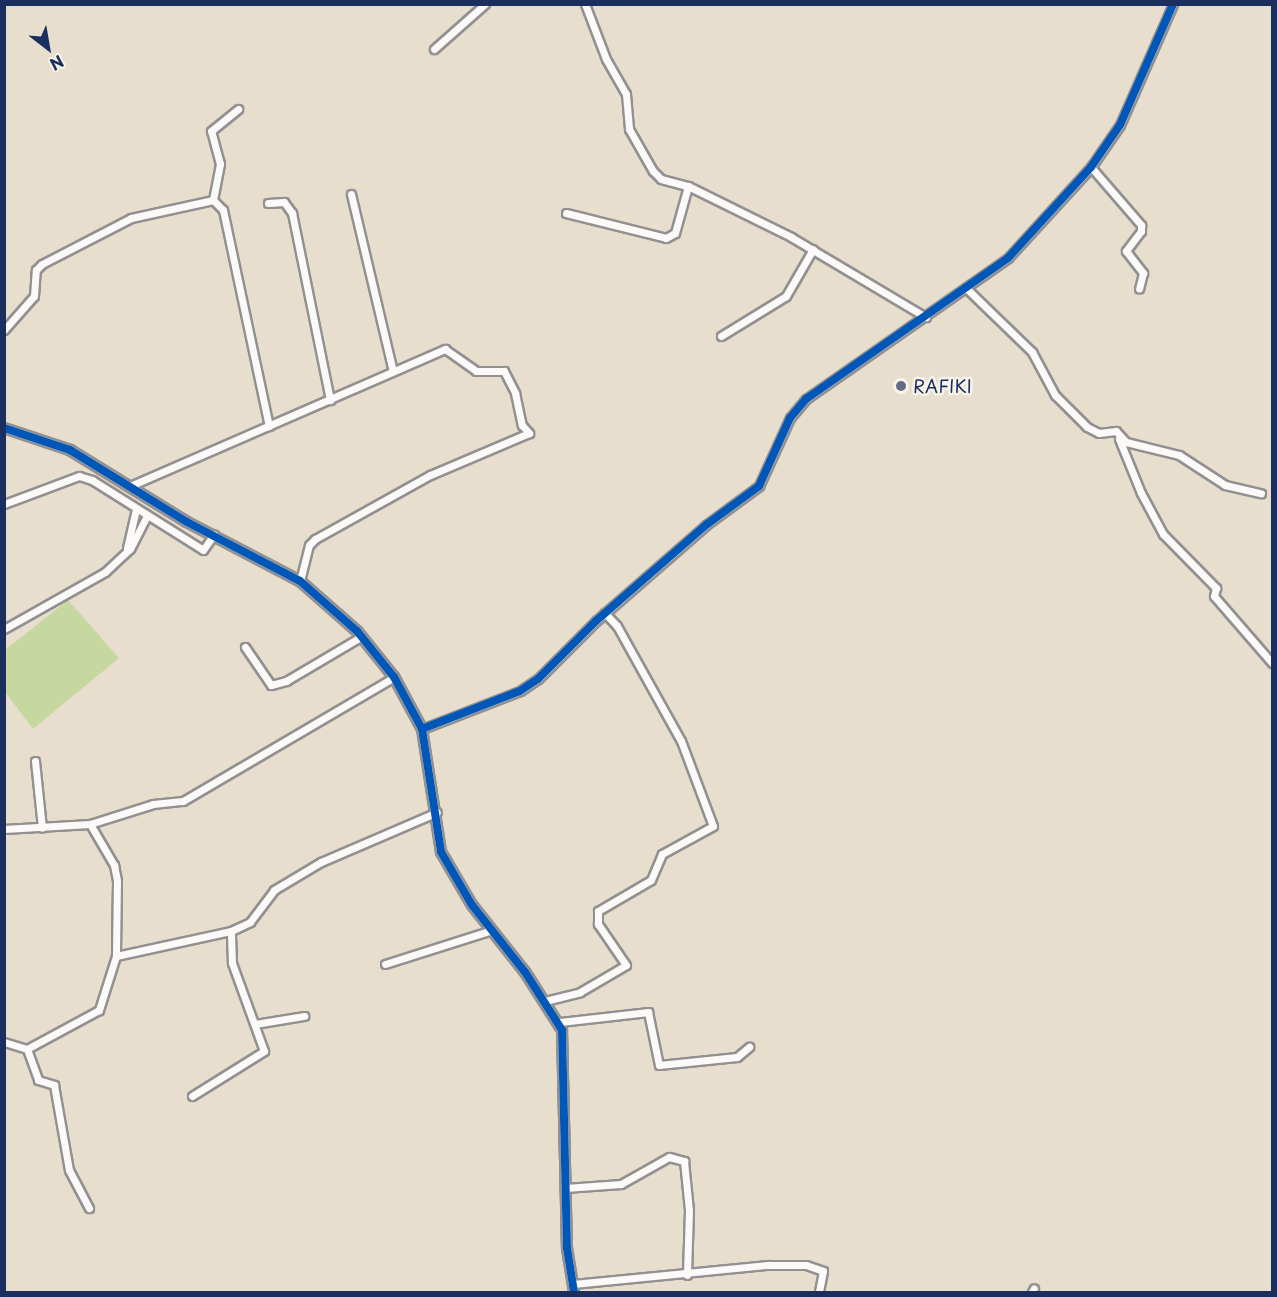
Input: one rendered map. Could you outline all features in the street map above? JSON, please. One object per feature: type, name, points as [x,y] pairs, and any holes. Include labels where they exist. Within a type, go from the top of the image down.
[{"type":"street","points":[[434,50],[485,4]]},
{"type":"street","points":[[585,4],[606,59],[626,94],[629,129],[644,158],[661,179],[688,186],[813,249],[926,317]]},
{"type":"street","points":[[422,729],[520,691],[544,673],[604,613],[706,525],[759,486],[790,418],[801,404],[1008,258],[1091,167],[1125,117],[1173,4]]},
{"type":"street","points":[[213,200],[220,164],[210,131],[238,109]]},
{"type":"street","points":[[1091,167],[1141,225],[1141,231],[1126,251],[1143,273],[1139,289]]},
{"type":"street","points":[[566,213],[666,238],[675,233],[688,186]]},
{"type":"street","points":[[351,194],[393,371]]},
{"type":"street","points":[[4,330],[34,296],[36,270],[42,264],[131,218],[213,200]]},
{"type":"street","points":[[213,200],[223,210],[269,426]]},
{"type":"street","points":[[268,203],[284,202],[292,213],[330,400]]},
{"type":"street","points":[[721,336],[792,290],[813,249]]},
{"type":"street","points":[[967,289],[1032,352],[1055,395],[1073,416],[1099,433],[1116,431]]},
{"type":"street","points":[[130,486],[393,371],[450,349],[476,371],[501,368],[515,393],[522,425],[529,433],[430,475],[315,539],[309,545],[300,581]]},
{"type":"street","points":[[4,428],[70,450],[300,581],[362,636],[394,677],[422,729],[432,805],[437,812],[435,830],[441,852],[492,930],[560,1022],[565,1188],[573,1288],[772,1265],[818,1267],[824,1274],[819,1293]]},
{"type":"street","points":[[1116,431],[1126,442],[1179,455],[1225,485],[1261,493]]},
{"type":"street","points":[[1116,431],[1141,493],[1163,534],[1216,588],[1214,596],[1272,663]]},
{"type":"street","points":[[4,504],[79,476],[92,480],[136,510],[203,550],[214,534]]},
{"type":"street","points":[[124,556],[136,510]]},
{"type":"street","points":[[4,629],[76,591],[124,556],[140,536],[147,516]]},
{"type":"street","points":[[545,1000],[580,992],[627,965],[598,924],[598,911],[651,880],[662,854],[713,826],[681,741],[617,626],[604,613]]},
{"type":"street","points":[[245,647],[271,685],[286,681],[362,636]]},
{"type":"street","points":[[4,829],[90,824],[153,804],[183,801],[394,677]]},
{"type":"street","points":[[35,761],[42,828]]},
{"type":"street","points":[[116,956],[231,931],[250,922],[274,890],[321,862],[437,812]]},
{"type":"street","points":[[4,1042],[27,1049],[99,1010],[116,956],[114,865],[90,824]]},
{"type":"street","points":[[385,964],[492,930]]},
{"type":"street","points":[[192,1096],[262,1054],[264,1048],[232,963],[231,931]]},
{"type":"street","points":[[560,1022],[648,1012],[659,1065],[737,1058],[749,1047]]},
{"type":"street","points":[[255,1024],[304,1016]]},
{"type":"street","points":[[27,1049],[38,1080],[54,1085],[67,1163],[89,1208]]},
{"type":"street","points":[[565,1188],[621,1184],[669,1157],[684,1161],[689,1210],[687,1275]]},
{"type":"green space","points":[[68,600],[119,658],[33,729],[5,692],[5,650]]},
{"type":"cycle path","points":[[422,729],[520,691],[538,679],[596,621],[706,525],[759,486],[790,418],[806,399],[1008,258],[1091,167],[1120,125],[1173,4]]},
{"type":"cycle path","points":[[4,428],[70,450],[187,522],[300,581],[357,631],[394,677],[422,729],[441,852],[472,905],[525,972],[562,1030],[567,1248],[574,1292]]},
{"type":"place","name":"RAFIKI","points":[[901,386]]}]
